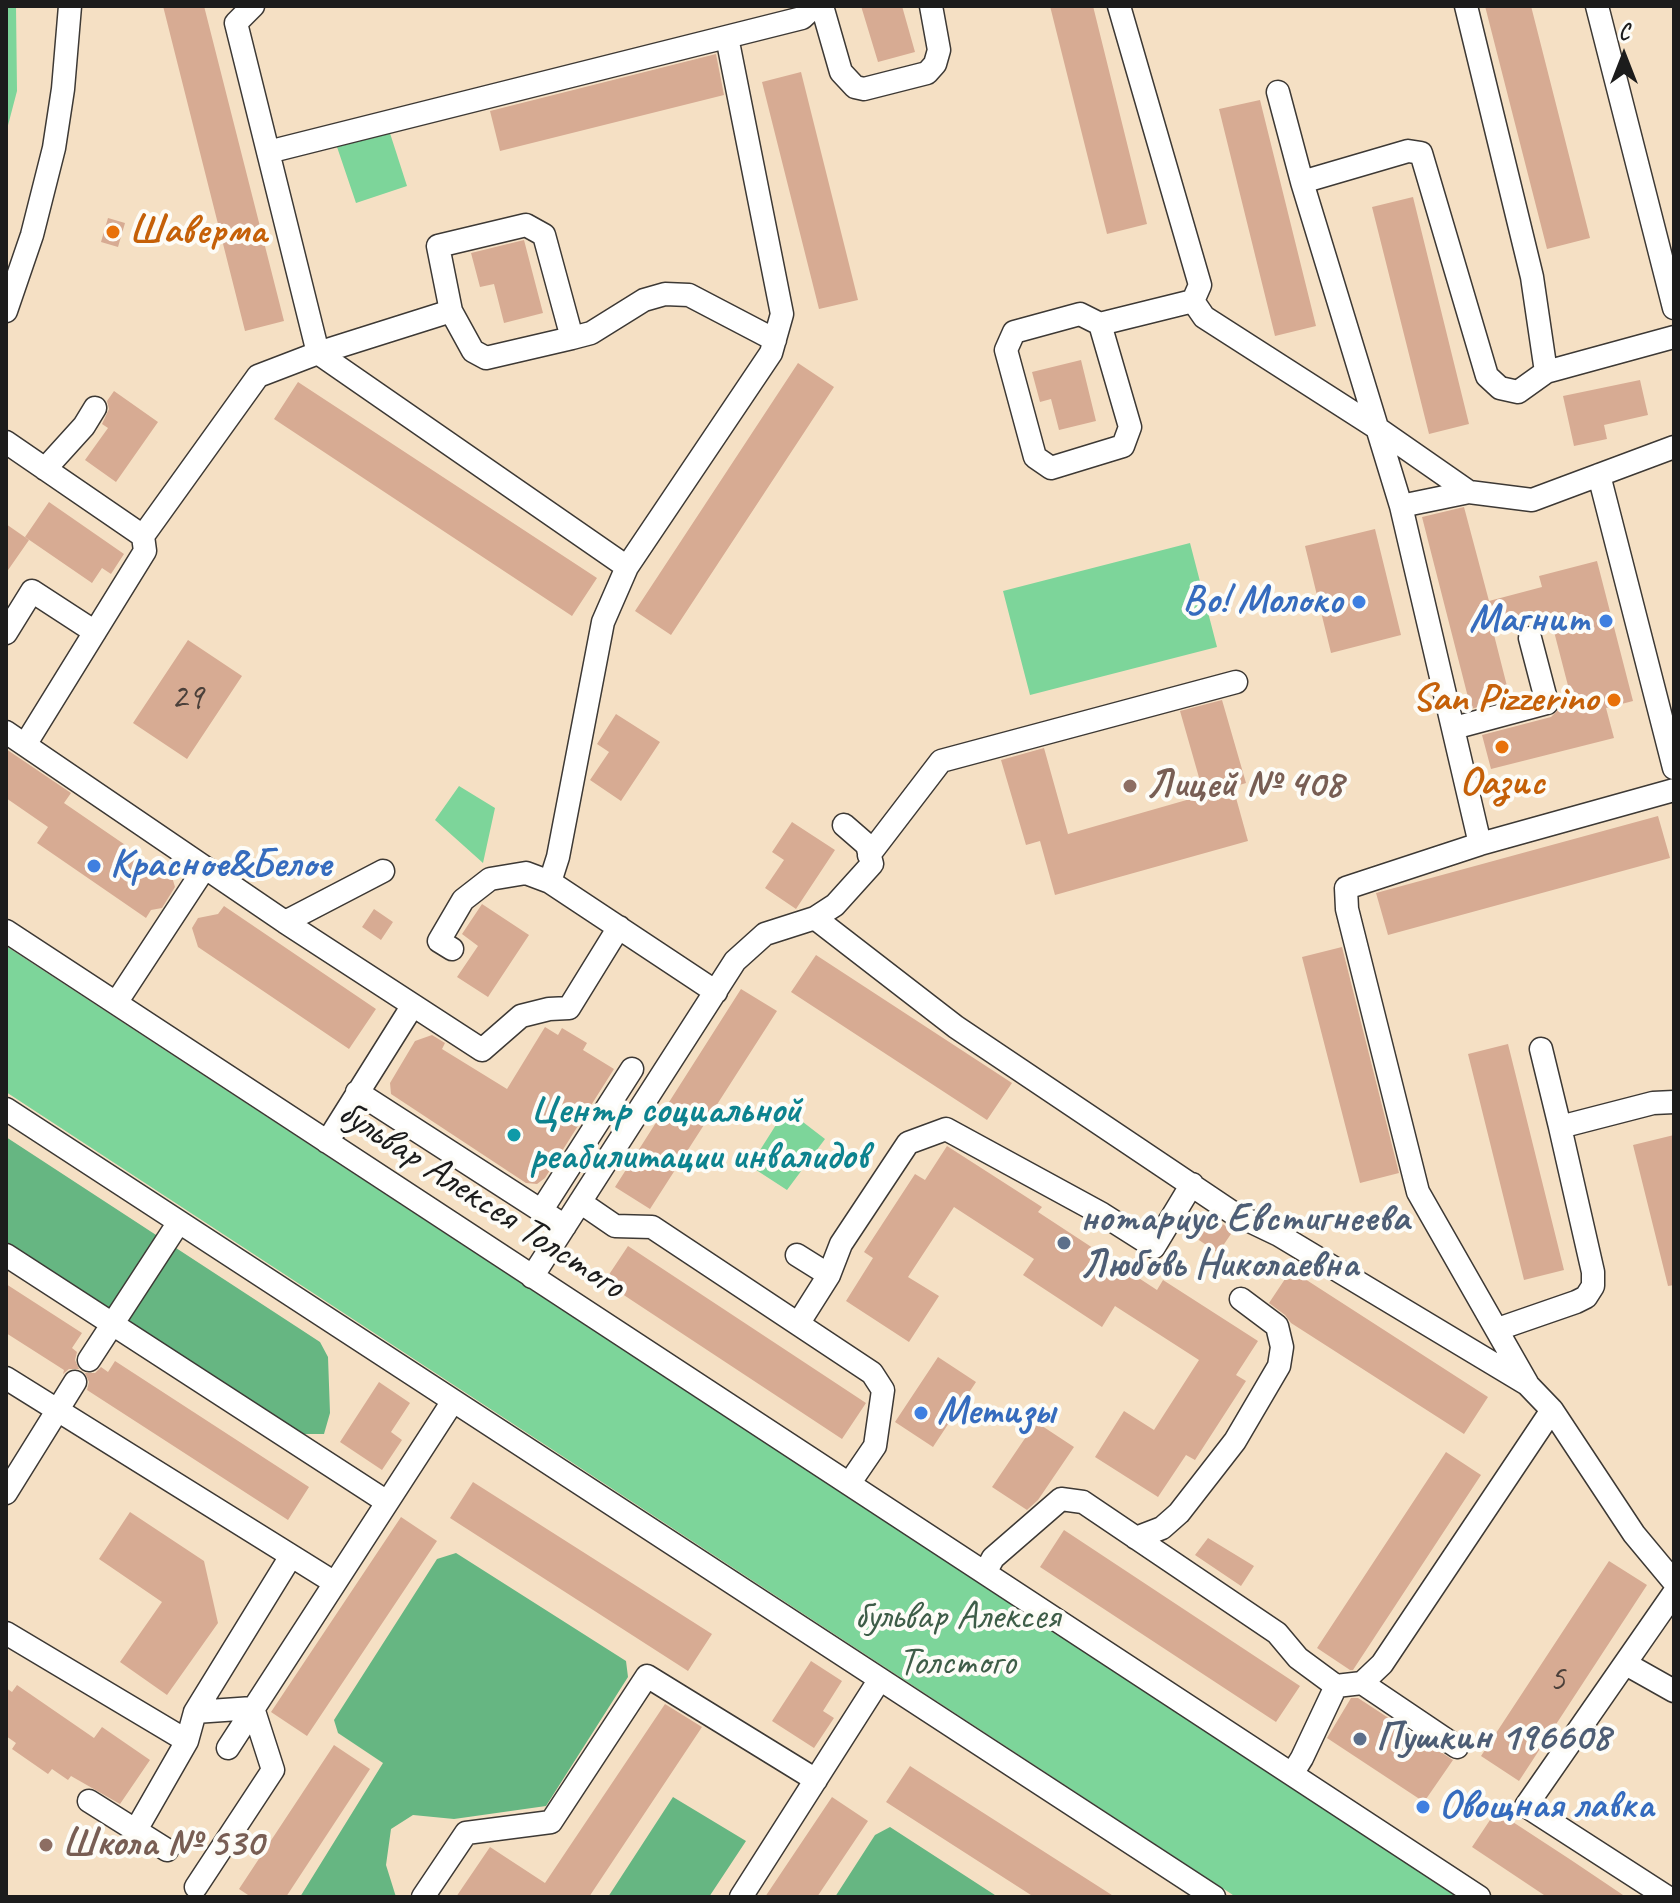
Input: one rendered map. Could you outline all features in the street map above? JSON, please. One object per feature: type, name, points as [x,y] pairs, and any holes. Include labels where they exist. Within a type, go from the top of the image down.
[{"type":"street","points":[[6,311],[32,235],[54,148],[70,6]]},
{"type":"street","points":[[253,6],[236,23],[318,353],[627,567]]},
{"type":"street","points":[[268,152],[802,18],[815,6]]},
{"type":"street","points":[[822,6],[841,72],[855,87],[864,89],[927,73],[935,64],[939,50],[931,6]]},
{"type":"street","points":[[1119,6],[1200,285],[1193,301]]},
{"type":"street","points":[[1466,6],[1532,277],[1546,372]]},
{"type":"street","points":[[1597,6],[1674,308]]},
{"type":"street","points":[[550,882],[558,857],[603,622],[627,567],[771,353],[782,314],[727,37]]},
{"type":"street","points":[[1278,92],[1302,182],[1401,506],[1480,844]]},
{"type":"street","points":[[1302,182],[1408,151],[1421,153],[1487,376],[1500,388],[1518,392],[1546,372],[1674,337]]},
{"type":"street","points":[[572,338],[544,235],[526,225],[438,246],[451,311],[473,351],[486,358],[572,338],[591,333],[644,300],[665,294],[689,295],[775,340]]},
{"type":"street","points":[[1100,324],[1130,427],[1123,446],[1051,468],[1035,457],[1006,350],[1014,332],[1080,314],[1100,324],[1193,301]]},
{"type":"street","points":[[1193,301],[1204,317],[1377,428],[1469,492]]},
{"type":"street","points":[[451,311],[318,353],[258,376],[143,536],[145,551],[95,632],[15,738],[204,869],[482,1050],[521,1016],[569,1008],[619,927]]},
{"type":"street","points":[[45,469],[84,426],[95,408]]},
{"type":"street","points":[[6,442],[143,536]]},
{"type":"street","points":[[1401,506],[1469,492],[1532,500],[1674,447]]},
{"type":"street","points":[[1599,475],[1674,768]]},
{"type":"street","points":[[6,633],[32,591],[95,632]]},
{"type":"street","points":[[1454,728],[1547,703],[1530,638]]},
{"type":"street","points":[[869,855],[941,761],[1236,682]]},
{"type":"street","points":[[1527,1384],[1418,1192],[1347,909],[1346,888],[1480,844],[1674,790]]},
{"type":"street","points":[[532,1277],[735,961],[765,934],[815,918],[835,905],[872,864],[867,845],[844,825]]},
{"type":"street","points":[[116,1003],[204,869]]},
{"type":"street","points":[[285,922],[383,871]]},
{"type":"street","points":[[452,949],[439,941],[463,900],[490,879],[526,873],[550,882],[716,992]]},
{"type":"street","points":[[815,918],[956,1027],[1233,1213],[1279,1235],[1527,1384],[1552,1410],[1634,1534],[1674,1582]]},
{"type":"street","name":"бульвар Алексея Толстого","points":[[6,931],[1479,1897]]},
{"type":"street","points":[[327,1142],[413,1005]]},
{"type":"street","points":[[1498,1329],[1576,1302],[1586,1297],[1593,1286],[1593,1272],[1541,1049]]},
{"type":"street","points":[[541,1211],[632,1069]]},
{"type":"street","points":[[357,1092],[565,1226]]},
{"type":"street","points":[[1560,1127],[1653,1103],[1674,1102]]},
{"type":"street","points":[[6,1109],[1214,1897]]},
{"type":"street","points":[[798,1324],[829,1275],[841,1244],[908,1143],[946,1129],[1102,1214],[1154,1247],[1192,1184]]},
{"type":"street","points":[[580,1202],[615,1226],[652,1227],[872,1373],[883,1390],[875,1446],[849,1484]]},
{"type":"street","points":[[89,1360],[179,1222]]},
{"type":"street","points":[[6,1255],[387,1502]]},
{"type":"street","points":[[797,1255],[829,1275]]},
{"type":"street","points":[[1136,1538],[1162,1528],[1179,1513],[1235,1441],[1279,1366],[1282,1347],[1277,1326],[1241,1299]]},
{"type":"street","points":[[6,1378],[335,1583]]},
{"type":"street","points":[[6,1493],[75,1382]]},
{"type":"street","points":[[228,1748],[453,1401]]},
{"type":"street","points":[[985,1573],[993,1558],[1061,1499],[1083,1502],[1277,1633],[1298,1658],[1336,1686],[1362,1683],[1382,1664],[1552,1410]]},
{"type":"street","points":[[136,1830],[187,1741],[195,1712],[291,1556]]},
{"type":"street","points":[[1667,1897],[1526,1806],[1674,1593]]},
{"type":"street","points":[[6,1633],[187,1741]]},
{"type":"street","points":[[1626,1664],[1674,1691]]},
{"type":"street","points":[[423,1897],[466,1833],[551,1822],[647,1676],[816,1780]]},
{"type":"street","points":[[741,1897],[880,1679]]},
{"type":"street","points":[[1362,1683],[1457,1747]]},
{"type":"street","points":[[1292,1774],[1336,1686]]},
{"type":"street","points":[[195,1712],[253,1708]]},
{"type":"street","points":[[196,1887],[273,1770],[253,1708]]},
{"type":"street","points":[[89,1801],[167,1850]]},
{"type":"green space","points":[[6,6],[16,6],[17,91],[6,133]]},
{"type":"green space","points":[[388,127],[407,186],[356,203],[336,144]]},
{"type":"green space","points":[[1190,543],[1217,647],[1030,695],[1003,591]]},
{"type":"green space","points":[[459,786],[495,808],[483,863],[435,820]]},
{"type":"green space","name":"бульвар Алексея Толстого","points":[[6,946],[1459,1897],[1236,1897],[6,1092]]},
{"type":"green space","points":[[786,1109],[825,1139],[787,1190],[750,1166]]},
{"type":"green space","points":[[6,1137],[320,1342],[328,1357],[330,1413],[324,1434],[302,1434],[6,1243]]},
{"type":"green space","points":[[456,1553],[626,1661],[628,1677],[546,1806],[454,1819],[413,1815],[391,1829],[386,1865],[396,1897],[300,1897],[383,1763],[338,1733],[334,1720],[437,1559]]},
{"type":"green space","points":[[673,1797],[746,1841],[709,1897],[608,1897]]},
{"type":"green space","points":[[890,1827],[998,1897],[835,1897],[875,1835]]},
{"type":"building","points":[[163,6],[204,6],[284,321],[245,331]]},
{"type":"building","points":[[861,6],[902,6],[915,52],[878,62]]},
{"type":"building","points":[[1050,6],[1093,6],[1147,224],[1107,234]]},
{"type":"building","points":[[1485,6],[1531,6],[1590,238],[1547,249]]},
{"type":"building","points":[[716,54],[724,95],[500,151],[490,111]]},
{"type":"building","points":[[801,72],[858,300],[819,309],[762,82]]},
{"type":"building","points":[[1260,100],[1316,326],[1275,336],[1219,109]]},
{"type":"building","points":[[1413,197],[1469,424],[1429,434],[1372,207]]},
{"type":"building","name":"Шаверма","points":[[108,218],[125,223],[118,247],[101,242]]},
{"type":"building","points":[[524,240],[543,313],[504,323],[494,284],[480,287],[471,253]]},
{"type":"building","points":[[1081,360],[1096,421],[1059,430],[1051,399],[1040,402],[1032,372]]},
{"type":"building","points":[[798,363],[834,387],[671,635],[635,611]]},
{"type":"building","points":[[1640,380],[1648,415],[1604,425],[1607,439],[1574,446],[1563,396]]},
{"type":"building","points":[[298,382],[597,578],[572,616],[274,419]]},
{"type":"building","points":[[114,391],[158,422],[116,482],[85,460],[108,428],[102,424],[109,409],[107,401]]},
{"type":"building","points":[[49,502],[124,554],[111,574],[102,568],[92,583],[25,537]]},
{"type":"building","points":[[1464,507],[1489,601],[1542,587],[1539,576],[1597,561],[1633,701],[1606,708],[1614,738],[1491,769],[1482,735],[1551,717],[1559,709],[1573,705],[1550,616],[1493,631],[1510,698],[1471,709],[1422,517]]},
{"type":"building","points":[[6,524],[29,540],[6,573]]},
{"type":"building","points":[[1375,529],[1401,635],[1331,653],[1305,546]]},
{"type":"building","points":[[188,640],[242,676],[187,759],[133,723]]},
{"type":"building","points":[[1222,700],[1246,783],[1233,787],[1248,841],[1055,895],[1040,841],[1026,845],[1001,760],[1044,748],[1068,834],[1204,795],[1180,711]]},
{"type":"building","points":[[616,714],[660,742],[621,801],[590,780],[609,752],[597,744]]},
{"type":"building","points":[[6,749],[71,793],[64,803],[172,877],[175,887],[162,908],[151,910],[146,918],[37,843],[48,827],[6,798]]},
{"type":"building","points":[[1658,816],[1670,858],[1388,935],[1376,893]]},
{"type":"building","points":[[792,822],[835,850],[796,909],[765,888],[784,860],[772,852]]},
{"type":"building","points":[[482,904],[529,935],[488,997],[457,977],[478,946],[462,934]]},
{"type":"building","points":[[224,906],[376,1009],[349,1049],[198,947],[192,928],[198,918],[218,914]]},
{"type":"building","points":[[374,909],[393,922],[381,940],[362,927]]},
{"type":"building","points":[[1342,947],[1399,1173],[1360,1183],[1302,957]]},
{"type":"building","points":[[816,955],[1012,1083],[987,1120],[791,992]]},
{"type":"building","points":[[741,989],[777,1011],[650,1209],[615,1187]]},
{"type":"building","name":"Центр социальной реабилитации инвалидов","points":[[545,1027],[558,1035],[562,1028],[587,1043],[583,1050],[614,1069],[545,1178],[537,1184],[526,1183],[391,1094],[390,1083],[415,1041],[432,1035],[445,1043],[442,1049],[507,1089]]},
{"type":"building","points":[[1508,1044],[1564,1270],[1524,1280],[1468,1054]]},
{"type":"building","points":[[1674,1135],[1674,1285],[1668,1286],[1633,1145]]},
{"type":"building","points":[[947,1146],[1042,1207],[1038,1212],[1157,1290],[1163,1280],[1258,1341],[1236,1375],[1246,1381],[1195,1460],[1186,1455],[1158,1497],[1095,1457],[1124,1411],[1154,1430],[1199,1360],[1115,1306],[1102,1327],[1023,1275],[1034,1259],[954,1207],[908,1277],[939,1296],[909,1342],[846,1301],[873,1258],[864,1252],[915,1174],[925,1180]]},
{"type":"building","points":[[1208,1214],[1233,1231],[1218,1253],[1193,1236]]},
{"type":"building","points":[[628,1246],[866,1403],[842,1439],[604,1282]]},
{"type":"building","points":[[1291,1270],[1488,1397],[1464,1434],[1291,1323],[1269,1303]]},
{"type":"building","points":[[6,1284],[82,1333],[72,1348],[77,1352],[75,1360],[79,1369],[69,1369],[63,1374],[64,1370],[6,1333]]},
{"type":"building","points":[[938,1357],[976,1382],[933,1447],[895,1422]]},
{"type":"building","points":[[115,1361],[309,1487],[288,1520],[87,1390],[89,1382],[85,1373],[95,1373],[101,1367],[108,1372]]},
{"type":"building","points":[[379,1382],[410,1403],[391,1432],[402,1440],[382,1470],[340,1442]]},
{"type":"building","points":[[1036,1422],[1074,1447],[1038,1500],[1027,1510],[992,1487]]},
{"type":"building","points":[[1446,1452],[1481,1475],[1353,1670],[1350,1670],[1317,1648]]},
{"type":"building","points":[[473,1482],[712,1634],[688,1671],[450,1518]]},
{"type":"building","points":[[130,1512],[204,1561],[218,1623],[167,1695],[120,1662],[162,1602],[99,1559]]},
{"type":"building","points":[[401,1517],[437,1541],[307,1736],[271,1712]]},
{"type":"building","points":[[1064,1530],[1300,1686],[1276,1722],[1040,1567]]},
{"type":"building","points":[[1208,1538],[1254,1566],[1241,1586],[1195,1555]]},
{"type":"building","points":[[1609,1561],[1647,1585],[1519,1781],[1481,1756]]},
{"type":"building","points":[[811,1661],[842,1681],[823,1711],[834,1718],[814,1748],[772,1721]]},
{"type":"building","points":[[17,1685],[94,1738],[102,1727],[150,1760],[120,1804],[71,1776],[68,1780],[52,1769],[48,1774],[12,1749],[16,1743],[6,1736],[6,1688],[12,1692]]},
{"type":"building","points":[[1351,1698],[1358,1698],[1453,1760],[1424,1802],[1327,1738]]},
{"type":"building","points":[[665,1704],[702,1727],[589,1897],[456,1897],[490,1847],[545,1883]]},
{"type":"building","points":[[334,1745],[370,1769],[286,1897],[251,1897],[239,1889]]},
{"type":"building","points":[[910,1766],[1115,1897],[1034,1897],[886,1802]]},
{"type":"building","points":[[832,1797],[868,1821],[817,1897],[765,1897]]},
{"type":"building","points":[[1496,1811],[1626,1897],[1547,1897],[1472,1847]]},
{"type":"place","name":"Шаверма","points":[[113,232]]},
{"type":"place","name":"Во! Молоко","points":[[1359,602]]},
{"type":"place","name":"Магнит","points":[[1606,621]]},
{"type":"place","name":"San Pizzerino","points":[[1614,700]]},
{"type":"place","name":"Оазис","points":[[1502,747]]},
{"type":"place","name":"Лицей № 408","points":[[1130,786]]},
{"type":"place","name":"Красное&Белое","points":[[94,866]]},
{"type":"place","name":"Центр социальной реабилитации инвалидов","points":[[514,1135]]},
{"type":"place","name":"нотариус Евстигнеева Любовь Николаевна","points":[[1064,1243]]},
{"type":"place","name":"Метизы","points":[[921,1413]]},
{"type":"place","name":"Пушкин 196608","points":[[1360,1739]]},
{"type":"place","name":"Овощная лавка","points":[[1423,1807]]},
{"type":"place","name":"Школа № 530","points":[[46,1845]]}]
